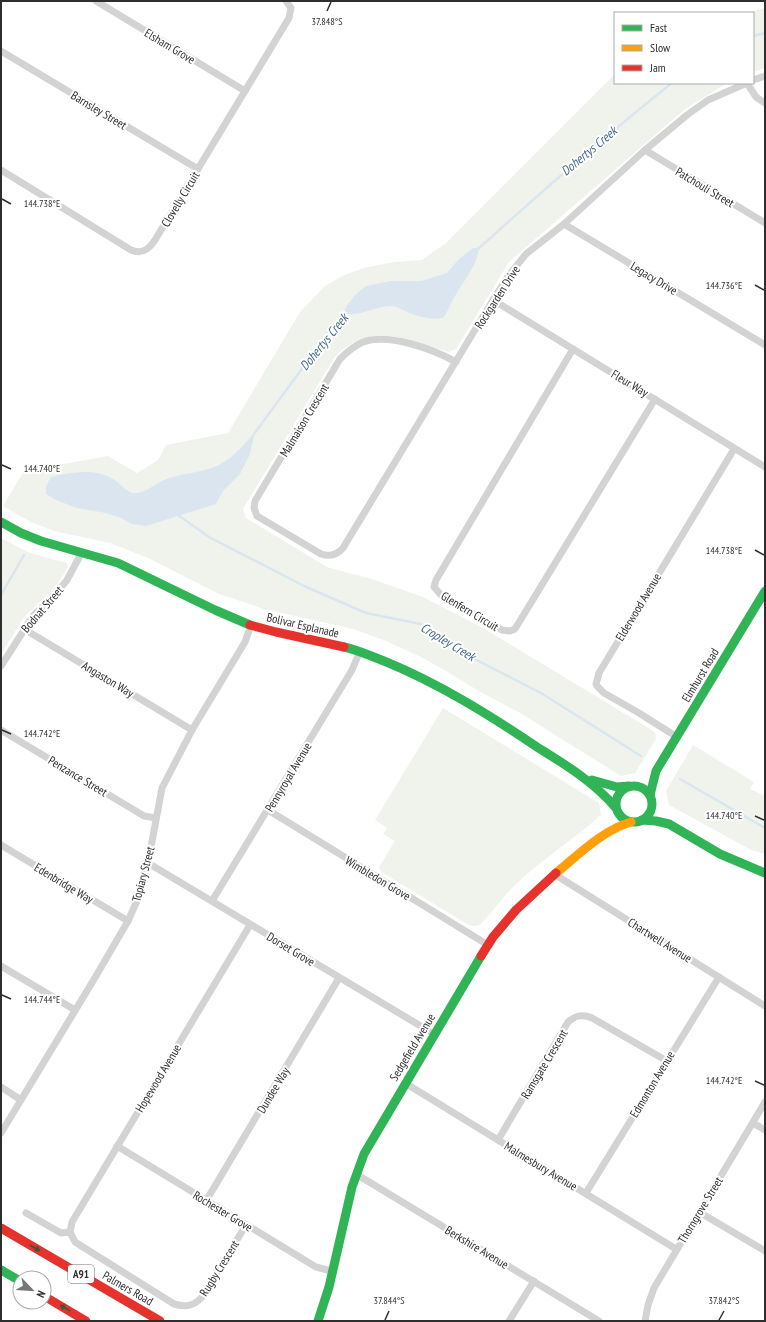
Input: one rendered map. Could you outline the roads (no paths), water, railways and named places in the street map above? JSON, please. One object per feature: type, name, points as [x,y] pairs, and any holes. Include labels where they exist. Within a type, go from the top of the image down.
[{"type":"main road","name":"Bolivar Esplanade","points":[[1,522],[23,534],[41,541],[117,562],[214,610],[250,625],[294,636],[336,644],[360,651],[413,674],[465,702],[512,730],[586,778],[608,798],[617,809]]},
{"type":"main road","name":"Elmhurst Road","points":[[651,798],[656,771],[765,591]]},
{"type":"main road","name":"Elmhurst Road","points":[[632,786],[656,771]]},
{"type":"main road","name":"Bolivar Esplanade","points":[[586,778],[602,784],[617,787],[632,786]]},
{"type":"main road","points":[[669,824],[642,787],[632,786],[621,791],[618,795],[616,799],[617,809],[624,819],[631,822],[642,820],[669,824],[720,854],[765,873]]},
{"type":"main road","points":[[642,820],[649,815],[652,806],[651,798]]},
{"type":"main road","name":"Sedgefield Avenue","points":[[606,834],[617,809]]},
{"type":"main road","name":"Sedgefield Avenue","points":[[318,1321],[329,1287],[331,1271],[356,1174],[372,1139],[493,937],[516,910],[554,874],[606,834],[618,826],[631,822]]},
{"type":"main road","name":"Palmers Road","points":[[1,1228],[160,1321]]},
{"type":"main road","points":[[1,1270],[12,1276]]},
{"type":"main road","points":[[52,1301],[86,1321]]},
{"type":"street","name":"Elsham Grove","points":[[96,1],[245,91]]},
{"type":"street","name":"Clovelly Circuit","points":[[1,170],[137,252],[142,252],[151,246],[289,18],[291,8],[286,1]]},
{"type":"street","name":"Barnsley Street","points":[[1,50],[198,169]]},
{"type":"street","points":[[754,80],[765,76]]},
{"type":"street","name":"Rockgarden Drive","points":[[332,555],[336,554],[343,548],[493,300],[517,264],[526,254],[564,224],[645,150],[687,115],[708,100],[745,84]]},
{"type":"street","points":[[748,84],[756,97],[765,103]]},
{"type":"street","name":"Patchouli Street","points":[[645,150],[765,223]]},
{"type":"street","name":"Legacy Drive","points":[[564,224],[765,345]]},
{"type":"street","name":"Fleur Way","points":[[493,300],[765,467]]},
{"type":"street","name":"Malmaison Crescent","points":[[332,555],[321,554],[261,518],[256,514],[254,508],[258,496],[340,359],[353,347],[362,342],[374,339],[401,342],[435,352],[456,362]]},
{"type":"street","name":"Glenfern Circuit","points":[[573,349],[436,580],[434,587],[440,595],[502,630],[510,631],[515,629],[655,399]]},
{"type":"street","name":"Elderwood Avenue","points":[[677,737],[604,693],[598,687],[596,680],[734,449]]},
{"type":"street","name":"Bodnat Street","points":[[1,666],[33,616],[63,586],[82,552]]},
{"type":"street","name":"Topiary Street","points":[[1,1133],[128,922],[140,894],[148,863],[162,788],[192,730],[245,642],[250,625]]},
{"type":"street","name":"Angaston Way","points":[[24,629],[192,730]]},
{"type":"street","name":"Pennyroyal Avenue","points":[[212,901],[352,670],[360,651]]},
{"type":"street","name":"Penzance Street","points":[[1,730],[144,816],[156,818]]},
{"type":"street","name":"Wimbledon Grove","points":[[268,810],[488,945]]},
{"type":"street","name":"Edenbridge Way","points":[[1,845],[128,922]]},
{"type":"street","name":"Dorset Grove","points":[[148,863],[434,1034]]},
{"type":"street","name":"Chartwell Avenue","points":[[554,874],[765,1006]]},
{"type":"street","name":"Hopewood Avenue","points":[[70,1232],[72,1222],[250,925]]},
{"type":"street","points":[[1,966],[74,1010]]},
{"type":"street","name":"Edmonton Avenue","points":[[586,1193],[719,976]]},
{"type":"street","name":"Dundee Way","points":[[206,1201],[340,978]]},
{"type":"street","name":"Ramsgate Crescent","points":[[498,1140],[568,1022],[572,1018],[585,1015],[592,1018],[667,1061]]},
{"type":"street","name":"Malmesbury Avenue","points":[[405,1083],[676,1249]]},
{"type":"street","points":[[1,1087],[21,1100]]},
{"type":"street","name":"Thorngrove Street","points":[[645,1321],[648,1305],[654,1288],[765,1102]]},
{"type":"street","points":[[753,1123],[765,1130]]},
{"type":"street","name":"Rochester Grove","points":[[117,1146],[316,1267],[331,1271]]},
{"type":"street","name":"Berkshire Avenue","points":[[356,1174],[599,1321]]},
{"type":"street","points":[[699,1212],[765,1251]]},
{"type":"street","points":[[26,1213],[61,1233],[70,1232]]},
{"type":"street","name":"Rugby Crescent","points":[[70,1232],[75,1242],[174,1304],[190,1306],[196,1304],[202,1297],[246,1225]]},
{"type":"street","points":[[509,1321],[534,1281]]},
{"type":"waterway","name":"Dohertys Creek","points":[[754,36],[765,33]]},
{"type":"waterway","name":"Dohertys Creek","points":[[477,250],[622,123],[671,84]]},
{"type":"waterway","name":"Dohertys Creek","points":[[254,434],[331,329],[346,313]]},
{"type":"waterway","name":"Cropley Creek","points":[[178,515],[209,537],[304,586],[366,613],[421,624],[457,650],[541,693],[641,756]]},
{"type":"waterway","name":"Dohertys Creek","points":[[1,595],[24,555]]},
{"type":"waterway","name":"Cropley Creek","points":[[680,779],[765,828]]}]
